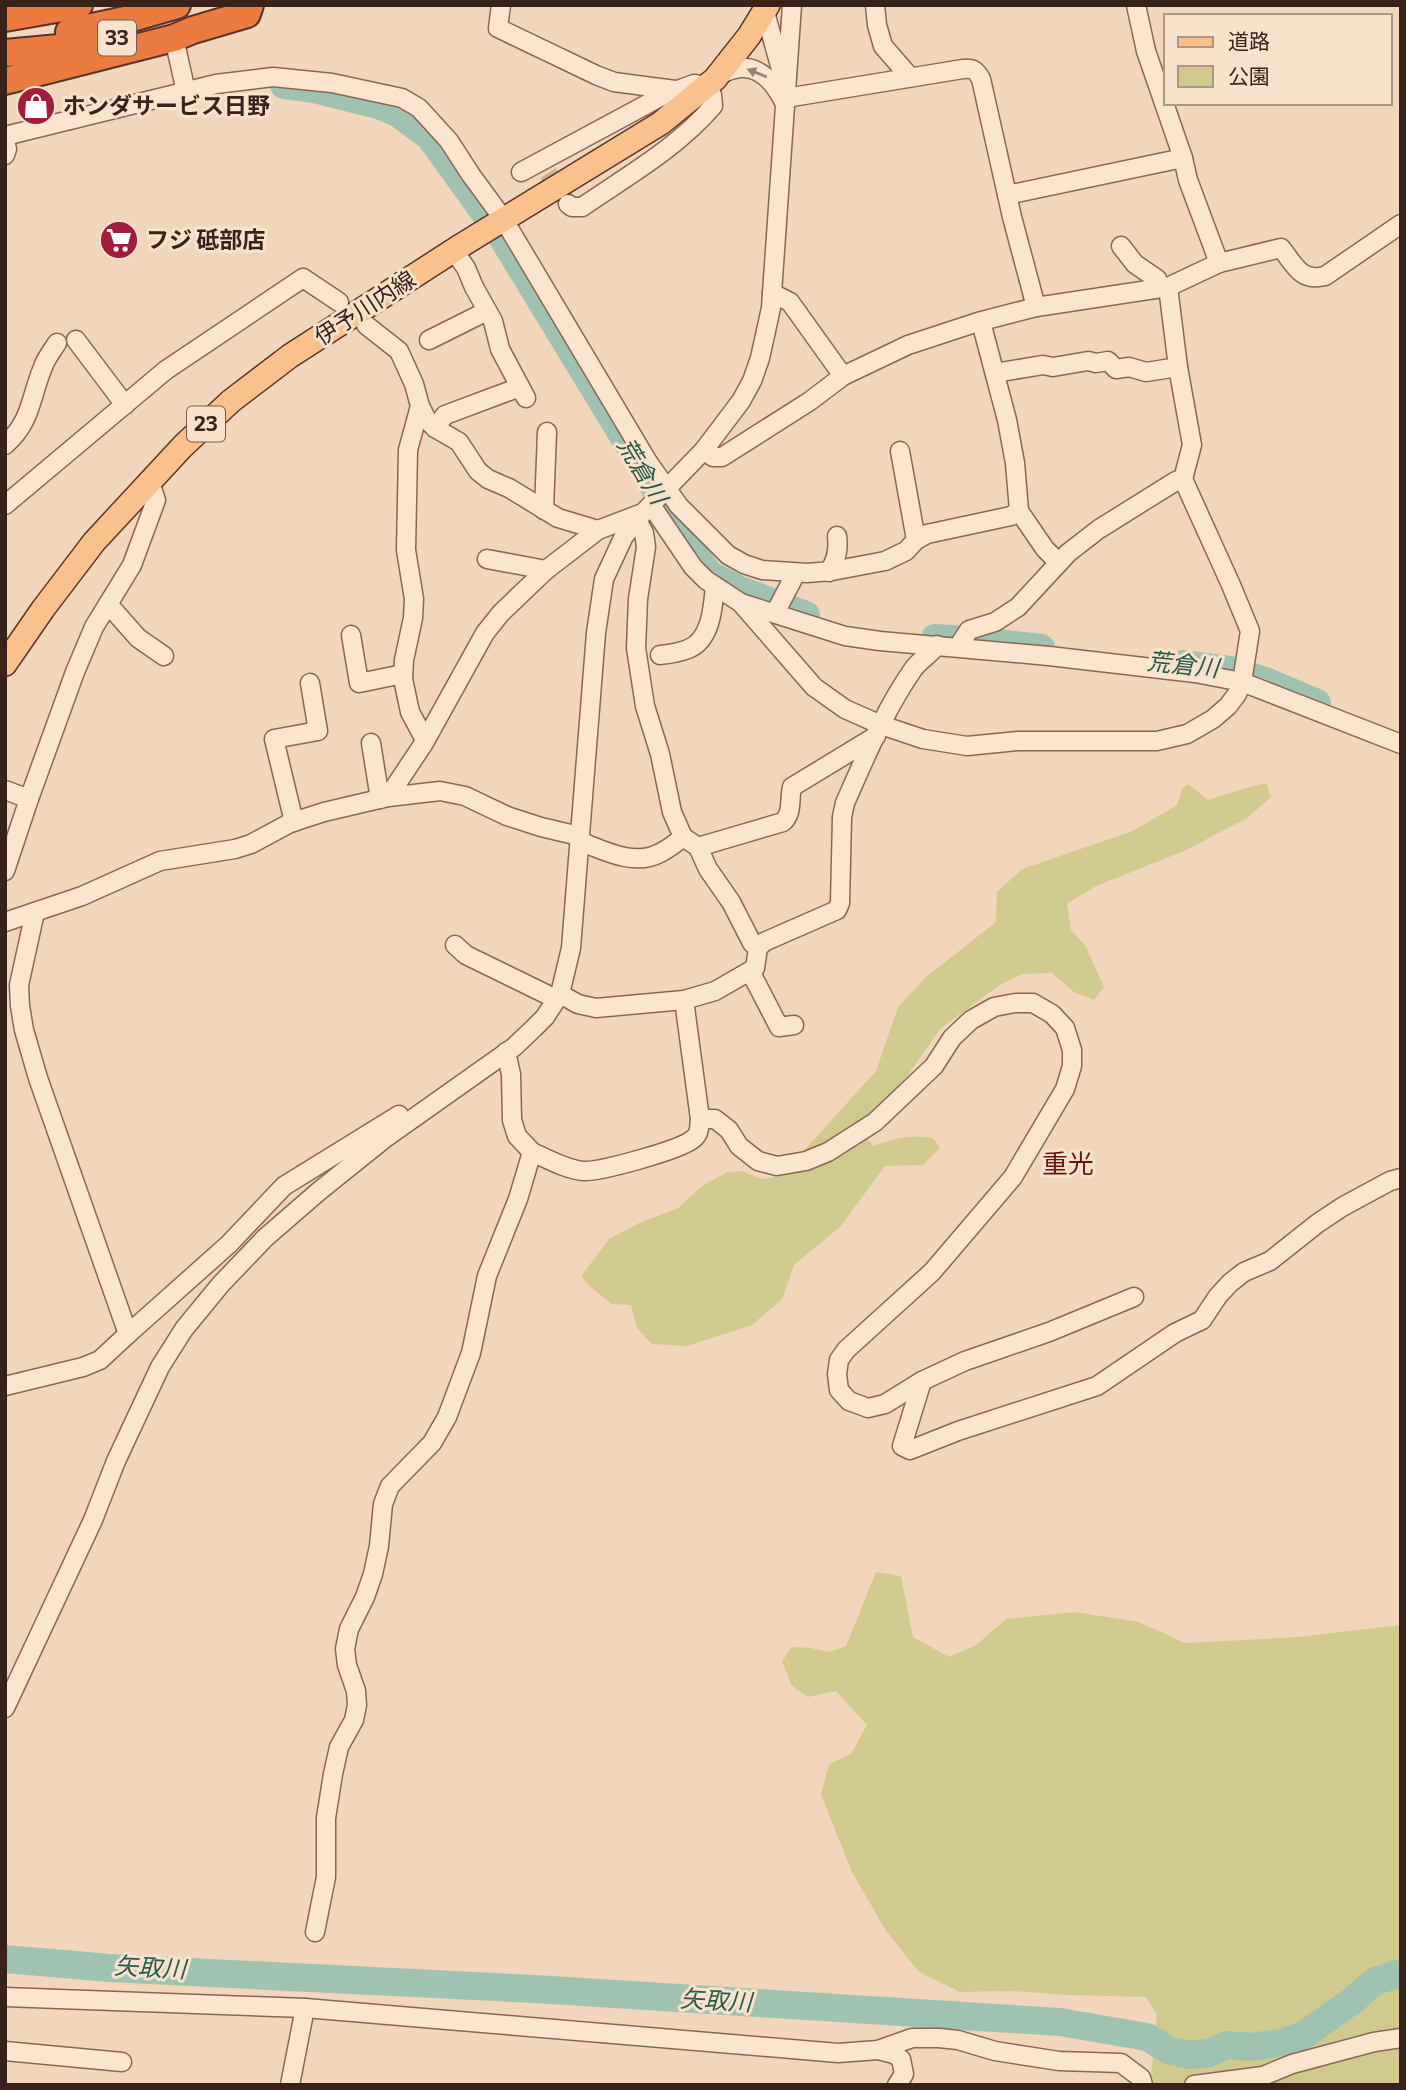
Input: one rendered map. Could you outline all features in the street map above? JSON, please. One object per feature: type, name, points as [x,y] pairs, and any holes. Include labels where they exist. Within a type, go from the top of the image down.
[{"type":"highway","name":"33","points":[[6,26],[79,5]]},
{"type":"highway","name":"33","points":[[6,26],[59,50],[125,20],[177,5]]},
{"type":"highway","name":"33","points":[[5,53],[59,50],[161,35],[226,5]]},
{"type":"highway","points":[[161,35],[193,30],[247,14],[250,5]]},
{"type":"highway","points":[[5,81],[59,50]]},
{"type":"main road","name":"伊予川内線","points":[[5,664],[94,542],[183,446],[241,393],[290,356],[458,248],[661,124],[711,82],[734,56],[767,9]]},
{"type":"street","points":[[502,5],[498,28],[614,82],[679,90]]},
{"type":"street","points":[[5,1708],[93,1520],[116,1461],[160,1367],[184,1329],[221,1284],[265,1238],[374,1146],[506,1052],[545,1017],[558,996],[571,948],[596,633],[604,579],[624,537],[704,450],[741,401],[752,381],[766,336],[772,293],[792,5]]},
{"type":"street","points":[[875,5],[883,46],[910,78]]},
{"type":"street","points":[[1136,5],[1146,51],[1164,103]]},
{"type":"street","points":[[767,9],[786,97]]},
{"type":"street","points":[[161,35],[186,92]]},
{"type":"street","points":[[522,172],[544,167],[664,95],[694,84],[711,82],[738,68],[758,71],[786,97]]},
{"type":"street","points":[[786,97],[962,69],[971,68],[976,71],[981,79],[1036,307]]},
{"type":"street","points":[[6,146],[186,92],[273,77],[332,83],[402,98],[419,108],[449,141],[501,221],[634,440],[653,503],[693,567],[741,603],[814,687],[845,709],[879,730],[967,746],[1018,741],[1157,741],[1187,734],[1213,719],[1228,706],[1241,682],[1250,631],[1183,479],[1192,445],[1164,288],[1157,279],[1135,264],[1121,246]]},
{"type":"street","points":[[568,204],[582,208],[668,149],[700,122],[713,106],[711,82]]},
{"type":"street","points":[[1165,105],[1188,180],[1219,263]]},
{"type":"street","points":[[1007,195],[1183,158]]},
{"type":"street","points":[[704,450],[713,457],[722,457],[810,401],[843,376],[908,345],[1036,307],[1164,288],[1219,263],[1281,247],[1306,277],[1314,279],[1325,276],[1401,224]]},
{"type":"street","points":[[435,428],[445,415],[523,392],[500,349],[493,321],[474,287],[458,248]]},
{"type":"street","points":[[5,505],[166,370],[303,278],[339,302]]},
{"type":"street","points":[[772,293],[790,302],[843,376]]},
{"type":"street","points":[[429,340],[487,311]]},
{"type":"street","points":[[981,322],[1007,420],[1015,463],[1019,511],[1045,549],[1059,563]]},
{"type":"street","points":[[366,325],[399,351],[414,384],[419,406],[427,420],[459,442],[478,471],[558,518],[598,530]]},
{"type":"street","points":[[76,340],[125,405]]},
{"type":"street","points":[[5,445],[16,436],[26,419],[43,366],[57,343]]},
{"type":"street","points":[[995,373],[1088,361],[1108,362],[1116,369],[1129,367],[1139,372],[1178,368]]},
{"type":"street","points":[[419,406],[408,450],[406,550],[414,599],[403,674],[410,712],[425,740]]},
{"type":"street","points":[[544,510],[547,432]]},
{"type":"street","points":[[900,451],[915,540]]},
{"type":"street","points":[[958,647],[969,630],[995,622],[1018,607],[1068,554],[1099,529],[1183,479]]},
{"type":"street","points":[[5,872],[75,672],[94,627],[132,565],[156,500],[150,481]]},
{"type":"street","points":[[653,503],[644,533],[646,547],[638,599],[636,648],[641,688],[660,754],[672,812],[731,902],[752,943],[758,948]]},
{"type":"street","points":[[384,798],[425,740],[485,634],[501,613],[546,570],[598,530],[653,503],[679,506],[728,555],[744,564],[762,570],[796,573],[829,572],[885,561],[906,551],[915,540],[927,534],[1011,516],[1019,511]]},
{"type":"street","points":[[829,572],[837,555],[837,536]]},
{"type":"street","points":[[487,559],[546,570]]},
{"type":"street","points":[[775,613],[796,573]]},
{"type":"street","points":[[660,655],[690,649],[701,638],[713,612],[715,586]]},
{"type":"street","points":[[741,603],[845,636],[1049,656],[1241,682],[1401,744]]},
{"type":"street","points":[[108,604],[138,638],[164,656]]},
{"type":"street","points":[[352,635],[359,682],[403,674]]},
{"type":"street","points":[[455,945],[466,955],[558,996],[578,1004],[596,1007],[684,1000],[715,991],[755,968],[758,948],[764,942],[837,910],[845,803],[879,730],[917,665],[931,654],[937,645]]},
{"type":"street","points":[[294,822],[274,739],[318,731],[310,682]]},
{"type":"street","points":[[5,922],[82,896],[160,861],[235,849],[251,844],[294,822],[384,798],[440,792],[465,796],[507,816],[636,859],[649,858],[691,842],[783,822],[790,812],[792,787],[879,730]]},
{"type":"street","points":[[371,743],[384,798]]},
{"type":"street","points":[[5,790],[29,799]]},
{"type":"street","points":[[35,912],[19,985],[24,1030],[38,1078],[128,1334]]},
{"type":"street","points":[[750,971],[779,1027],[794,1025]]},
{"type":"street","points":[[506,1052],[511,1074],[512,1120],[517,1136],[532,1152],[572,1169],[586,1171],[607,1168],[677,1147],[693,1140],[698,1134],[700,1119],[684,1000]]},
{"type":"street","points":[[700,1119],[715,1119],[729,1130],[739,1146],[758,1161],[777,1166],[806,1161],[828,1153],[875,1122],[934,1066],[952,1038],[971,1020],[994,1007],[1033,1003],[1052,1014],[1065,1028],[1072,1050],[1072,1066],[1065,1088],[1013,1177],[932,1272],[846,1350],[839,1360],[836,1374],[839,1390],[849,1401],[868,1408],[885,1404],[922,1381],[965,1361],[1049,1332],[1134,1297]]},
{"type":"street","points":[[5,1386],[83,1367],[100,1360],[229,1244],[284,1186],[422,1101],[439,1099]]},
{"type":"street","points":[[315,1932],[326,1877],[326,1818],[333,1774],[339,1747],[354,1720],[357,1705],[356,1691],[346,1665],[345,1649],[349,1629],[373,1574],[383,1504],[390,1486],[432,1443],[447,1417],[471,1353],[487,1276],[518,1199],[532,1152]]},
{"type":"street","points":[[922,1381],[902,1446],[910,1450],[958,1431],[1097,1386],[1175,1333],[1202,1320],[1218,1296],[1244,1272],[1270,1261],[1342,1207],[1390,1181],[1401,1178]]},
{"type":"street","points":[[5,1997],[304,2008],[838,2053],[878,2050],[912,2038],[939,2038],[958,2040],[995,2051],[1059,2061],[1121,2063],[1141,2078],[1143,2085]]},
{"type":"street","points":[[289,2085],[304,2008]]},
{"type":"street","points":[[1194,2085],[1263,2076],[1304,2061],[1374,2042],[1401,2038]]},
{"type":"street","points":[[878,2050],[894,2054],[901,2059],[904,2074],[897,2085]]},
{"type":"street","points":[[5,2051],[122,2062]]},
{"type":"green space","points":[[1266,783],[1271,797],[1247,818],[1184,851],[1094,887],[1067,904],[1071,930],[1085,945],[1104,987],[1094,1000],[1074,992],[1052,973],[1022,974],[1001,984],[940,1029],[906,1078],[857,1128],[873,1146],[896,1139],[918,1137],[934,1139],[940,1148],[923,1165],[885,1166],[840,1227],[794,1265],[782,1299],[752,1325],[687,1346],[652,1344],[637,1328],[631,1305],[611,1304],[586,1283],[582,1275],[609,1239],[639,1223],[678,1208],[703,1185],[728,1172],[742,1171],[762,1179],[781,1176],[876,1071],[898,1007],[926,977],[996,922],[997,892],[1022,869],[1133,831],[1177,805],[1182,789],[1188,784],[1208,800]]},
{"type":"green space","points":[[876,1572],[901,1576],[913,1637],[949,1657],[976,1645],[1006,1619],[1075,1612],[1139,1622],[1185,1643],[1298,1637],[1401,1625],[1401,2085],[1150,2085],[1157,2015],[1146,1997],[1011,1991],[960,1992],[919,1972],[886,1931],[852,1872],[821,1795],[829,1764],[851,1754],[867,1725],[836,1691],[808,1697],[792,1686],[782,1662],[791,1647],[829,1652],[846,1646]]},
{"type":"waterway","name":"荒倉川","points":[[284,85],[314,89],[381,106],[399,114],[430,137],[502,237],[653,485],[682,538],[710,575],[740,590],[806,615]]},
{"type":"waterway","name":"荒倉川","points":[[935,638],[1041,648]]},
{"type":"waterway","name":"荒倉川","points":[[1182,664],[1230,670],[1265,681],[1317,703]]},
{"type":"waterway","name":"矢取川","points":[[5,1959],[110,1968],[535,1989],[1060,2022],[1147,2037],[1170,2051],[1189,2055],[1210,2053],[1227,2045],[1251,2047],[1285,2042],[1304,2035],[1375,1981],[1401,1973]]},
{"type":"tunnel","points":[[548,173],[568,204]]},
{"type":"place","name":"ホンダサービス日野","points":[[36,106]]},
{"type":"place","name":"フジ 砥部店","points":[[119,240]]},
{"type":"district","name":"重光","points":[[1068,1164]]}]
